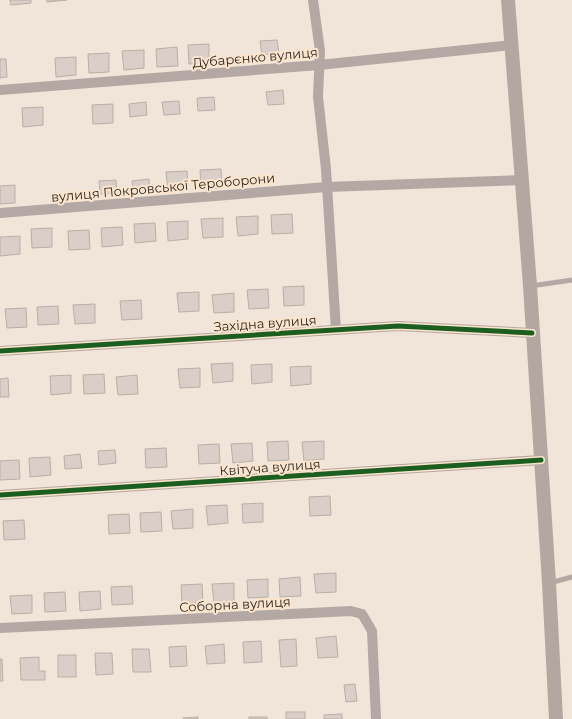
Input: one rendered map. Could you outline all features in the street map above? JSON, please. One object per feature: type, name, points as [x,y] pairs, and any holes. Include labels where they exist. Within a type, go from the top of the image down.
[{"type":"main road","points":[[508,0],[530,286],[556,719]]},
{"type":"street","points":[[313,0],[320,51],[318,97],[327,187],[336,330]]},
{"type":"street","name":"Дубарєнко вулиця","points":[[0,90],[319,65],[512,45]]},
{"type":"street","name":"вулиця Покровської Тероборони","points":[[0,213],[327,187],[522,180]]},
{"type":"street","name":"Західна вулиця","points":[[0,351],[398,326],[532,333]]},
{"type":"street","name":"Квітуча вулиця","points":[[0,495],[541,460]]},
{"type":"street","name":"Соборна вулиця","points":[[0,628],[351,611],[362,614],[372,631],[376,719]]},
{"type":"lane","points":[[530,286],[572,280]]},
{"type":"lane","points":[[549,583],[572,577]]},
{"type":"building","points":[[10,0],[31,0],[31,3],[11,5]]},
{"type":"building","points":[[47,0],[67,0],[47,2]]},
{"type":"building","points":[[277,40],[279,53],[262,55],[260,41]]},
{"type":"building","points":[[209,44],[209,63],[189,64],[188,45]]},
{"type":"building","points":[[177,47],[178,66],[157,67],[156,49]]},
{"type":"building","points":[[144,50],[144,68],[124,70],[122,51]]},
{"type":"building","points":[[109,53],[109,72],[89,73],[88,54]]},
{"type":"building","points":[[76,57],[76,75],[56,77],[55,58]]},
{"type":"building","points":[[0,59],[6,59],[7,77],[0,78]]},
{"type":"building","points":[[283,90],[284,104],[268,105],[266,92]]},
{"type":"building","points":[[214,97],[215,110],[198,111],[197,98]]},
{"type":"building","points":[[179,101],[180,114],[164,115],[162,102]]},
{"type":"building","points":[[146,102],[147,115],[130,117],[129,104]]},
{"type":"building","points":[[113,104],[113,123],[93,124],[92,105]]},
{"type":"building","points":[[43,107],[43,125],[23,127],[22,108]]},
{"type":"building","points":[[221,169],[222,188],[201,189],[200,170]]},
{"type":"building","points":[[187,171],[188,190],[168,191],[166,172]]},
{"type":"building","points":[[149,179],[150,193],[134,194],[132,181]]},
{"type":"building","points":[[116,180],[117,193],[100,194],[99,181]]},
{"type":"building","points":[[15,185],[15,203],[0,204],[0,186]]},
{"type":"building","points":[[292,214],[293,233],[272,234],[271,215]]},
{"type":"building","points":[[258,216],[258,234],[238,236],[236,217]]},
{"type":"building","points":[[223,218],[223,237],[203,238],[201,219]]},
{"type":"building","points":[[188,221],[188,239],[168,241],[167,222]]},
{"type":"building","points":[[155,223],[156,241],[135,243],[134,224]]},
{"type":"building","points":[[122,227],[123,245],[102,247],[101,228]]},
{"type":"building","points":[[52,228],[52,247],[32,248],[31,229]]},
{"type":"building","points":[[89,230],[90,249],[69,250],[68,231]]},
{"type":"building","points":[[20,236],[20,254],[0,256],[0,237]]},
{"type":"building","points":[[304,286],[304,305],[284,306],[283,287]]},
{"type":"building","points":[[268,289],[269,308],[249,309],[247,290]]},
{"type":"building","points":[[199,292],[199,311],[179,312],[177,293]]},
{"type":"building","points":[[234,293],[234,312],[214,313],[212,295]]},
{"type":"building","points":[[141,300],[142,319],[122,320],[120,301]]},
{"type":"building","points":[[95,304],[95,323],[75,324],[73,305]]},
{"type":"building","points":[[58,306],[59,324],[38,325],[37,307]]},
{"type":"building","points":[[26,308],[27,327],[7,328],[5,309]]},
{"type":"building","points":[[233,363],[233,381],[213,383],[211,364]]},
{"type":"building","points":[[272,364],[272,382],[252,384],[251,365]]},
{"type":"building","points":[[311,366],[311,384],[291,386],[290,367]]},
{"type":"building","points":[[200,368],[200,387],[180,388],[178,369]]},
{"type":"building","points":[[104,374],[105,393],[84,394],[83,375]]},
{"type":"building","points":[[71,375],[71,393],[51,395],[50,376]]},
{"type":"building","points":[[137,375],[138,394],[118,395],[116,377]]},
{"type":"building","points":[[8,378],[9,397],[0,397],[0,379]]},
{"type":"building","points":[[288,441],[289,460],[268,461],[267,442]]},
{"type":"building","points":[[324,441],[324,459],[304,461],[302,442]]},
{"type":"building","points":[[252,443],[253,461],[233,463],[231,444]]},
{"type":"building","points":[[219,444],[220,463],[199,464],[198,445]]},
{"type":"building","points":[[166,448],[167,467],[146,468],[145,449]]},
{"type":"building","points":[[115,450],[116,463],[99,465],[98,451]]},
{"type":"building","points":[[80,454],[82,468],[65,469],[64,456]]},
{"type":"building","points":[[50,457],[51,475],[30,477],[29,458]]},
{"type":"building","points":[[19,460],[20,479],[0,480],[0,461]]},
{"type":"building","points":[[330,496],[331,515],[310,516],[309,497]]},
{"type":"building","points":[[263,503],[263,522],[243,523],[242,504]]},
{"type":"building","points":[[227,505],[228,523],[208,525],[206,506]]},
{"type":"building","points":[[193,509],[193,528],[173,529],[171,511]]},
{"type":"building","points":[[161,512],[162,531],[141,532],[140,513]]},
{"type":"building","points":[[129,514],[130,533],[109,534],[108,515]]},
{"type":"building","points":[[24,520],[25,539],[4,540],[3,521]]},
{"type":"building","points":[[336,573],[336,592],[316,593],[314,574]]},
{"type":"building","points":[[300,577],[301,596],[280,597],[279,579]]},
{"type":"building","points":[[268,579],[268,597],[248,598],[247,580]]},
{"type":"building","points":[[234,583],[234,601],[214,603],[212,584]]},
{"type":"building","points":[[202,584],[203,602],[182,604],[181,585]]},
{"type":"building","points":[[132,586],[133,604],[112,605],[111,587]]},
{"type":"building","points":[[100,591],[101,609],[80,611],[79,592]]},
{"type":"building","points":[[65,592],[66,611],[45,612],[44,593]]},
{"type":"building","points":[[32,595],[32,613],[12,614],[10,596]]},
{"type":"building","points":[[336,636],[338,657],[318,658],[316,638]]},
{"type":"building","points":[[296,639],[297,666],[281,667],[279,640]]},
{"type":"building","points":[[261,641],[262,662],[244,663],[243,642]]},
{"type":"building","points":[[224,644],[225,663],[207,664],[205,646]]},
{"type":"building","points":[[186,646],[187,666],[170,667],[169,647]]},
{"type":"building","points":[[132,649],[149,649],[151,672],[133,672]]},
{"type":"building","points":[[95,653],[112,653],[113,674],[96,675]]},
{"type":"building","points":[[58,655],[76,655],[76,677],[58,677]]},
{"type":"building","points":[[39,657],[39,671],[45,671],[45,680],[21,680],[20,658]]},
{"type":"building","points":[[0,659],[2,659],[3,681],[0,681]]},
{"type":"building","points":[[355,684],[357,701],[346,702],[344,685]]},
{"type":"building","points":[[286,712],[305,712],[305,719],[286,719]]},
{"type":"building","points":[[342,714],[342,719],[324,719],[324,715]]},
{"type":"building","points":[[198,717],[198,719],[183,719],[183,718]]},
{"type":"building","points":[[249,717],[267,717],[267,719],[249,719]]},
{"type":"cycle path","points":[[0,351],[398,326],[532,333]]},
{"type":"cycle path","points":[[0,495],[541,460]]}]
